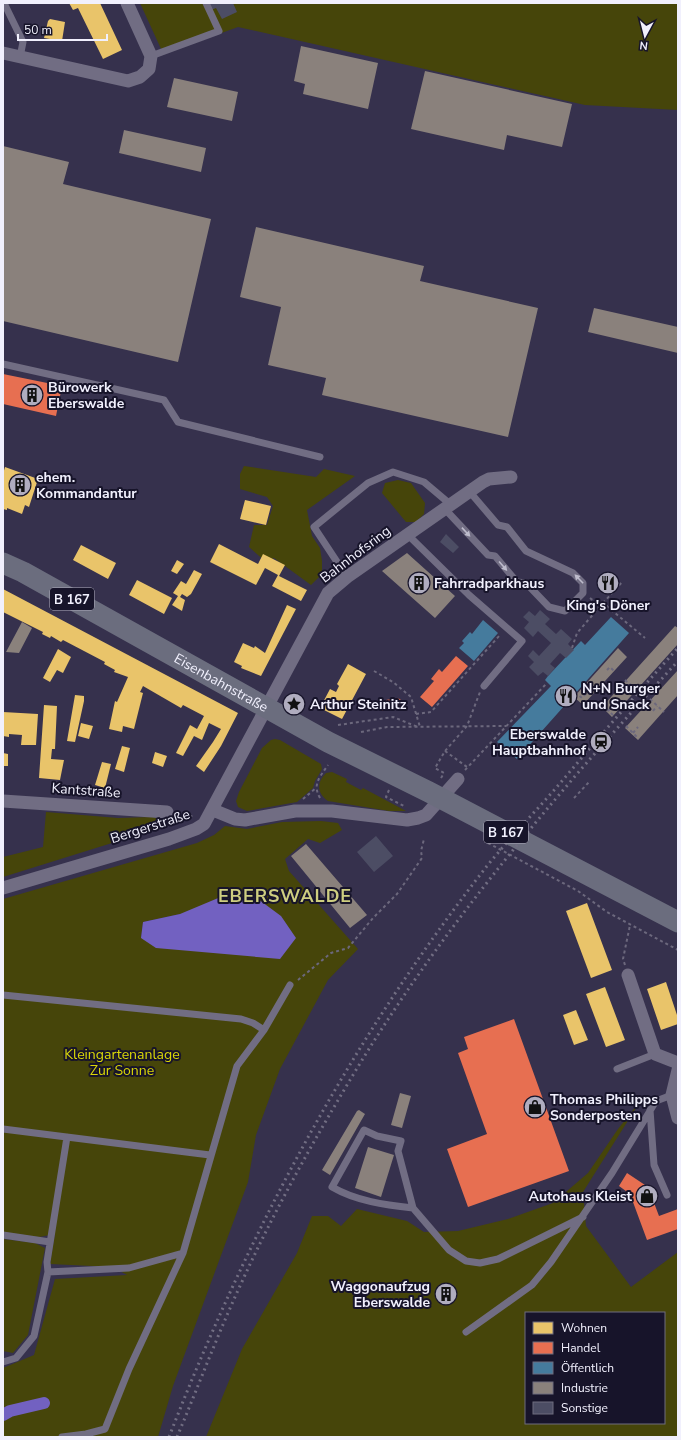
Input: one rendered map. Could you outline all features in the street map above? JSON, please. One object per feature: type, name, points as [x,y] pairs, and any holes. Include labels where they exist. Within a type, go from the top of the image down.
[{"type":"main road","name":"Eisenbahnstraße","points":[[3,563],[23,572],[338,748],[435,785],[576,879]]},
{"type":"main road","name":"B 167","points":[[576,879],[678,922]]},
{"type":"street","points":[[3,53],[128,81],[140,77],[149,69],[151,56],[127,3]]},
{"type":"street","name":"Bahnhofsring","points":[[267,708],[328,593],[347,577],[469,491],[489,479],[511,476]]},
{"type":"street","name":"Bergerstraße","points":[[3,888],[169,839],[196,829],[204,824],[213,810],[267,708]]},
{"type":"street","points":[[213,810],[234,819],[245,820],[295,811],[332,811],[407,820],[426,815],[458,779]]},
{"type":"street","name":"Kantstraße","points":[[3,801],[166,812]]},
{"type":"street","points":[[628,975],[655,1054],[678,1064]]},
{"type":"street","points":[[678,1070],[672,1095],[678,1118]]},
{"type":"lane","points":[[4,3],[23,42],[20,57]]},
{"type":"lane","points":[[151,56],[219,31],[206,3]]},
{"type":"lane","points":[[3,364],[164,400],[178,422],[320,457]]},
{"type":"lane","points":[[347,577],[314,527],[368,483],[393,472],[424,482],[447,506],[488,555],[494,556],[517,582],[526,583],[549,607],[565,611],[583,593],[583,583],[573,573],[526,551],[507,527],[498,525],[469,491]]},
{"type":"lane","points":[[408,535],[469,595],[522,641],[484,686]]},
{"type":"lane","points":[[62,1437],[86,1434],[105,1429],[132,1362],[183,1253],[210,1155],[237,1066],[264,1030],[290,985]]},
{"type":"lane","points":[[3,995],[241,1019],[253,1023],[264,1030]]},
{"type":"lane","points":[[617,1069],[655,1054]]},
{"type":"lane","points":[[466,1332],[532,1285],[555,1257],[583,1217],[656,1101],[672,1095]]},
{"type":"lane","points":[[650,1110],[654,1165],[667,1195]]},
{"type":"lane","points":[[3,1129],[210,1155]]},
{"type":"lane","points":[[413,1208],[382,1205],[343,1193],[332,1187],[364,1130],[377,1136],[401,1141],[398,1151],[413,1208],[449,1250],[466,1261],[480,1263],[498,1259],[583,1217]]},
{"type":"lane","points":[[3,1362],[16,1358],[34,1336],[48,1272],[47,1262],[67,1137]]},
{"type":"lane","points":[[3,1235],[50,1242]]},
{"type":"lane","points":[[48,1272],[129,1268],[183,1253]]},
{"type":"path","points":[[572,648],[577,633],[623,581]]},
{"type":"path","points":[[583,593],[600,606]]},
{"type":"path","points":[[603,603],[645,638]]},
{"type":"path","points":[[416,714],[431,712],[507,628]]},
{"type":"path","points":[[607,670],[610,667],[614,672]]},
{"type":"path","points":[[374,671],[393,682],[411,697],[420,727]]},
{"type":"path","points":[[625,680],[637,690]]},
{"type":"path","points":[[458,779],[547,683]]},
{"type":"path","points":[[628,689],[631,685]]},
{"type":"path","points":[[435,785],[444,773],[435,768],[444,751],[467,726],[484,686]]},
{"type":"path","points":[[575,692],[582,698],[593,686]]},
{"type":"path","points":[[587,692],[592,696]]},
{"type":"path","points":[[650,699],[664,712]]},
{"type":"path","points":[[602,705],[614,716]]},
{"type":"path","points":[[608,711],[614,705]]},
{"type":"path","points":[[652,711],[657,706]]},
{"type":"path","points":[[338,725],[393,717],[420,727]]},
{"type":"path","points":[[361,732],[378,728],[506,726]]},
{"type":"path","points":[[626,726],[640,738]]},
{"type":"path","points":[[633,733],[638,727]]},
{"type":"path","points":[[444,751],[468,767]]},
{"type":"path","points":[[328,765],[317,780],[316,792],[321,800],[332,811]]},
{"type":"path","points":[[574,798],[590,781]]},
{"type":"path","points":[[390,790],[386,797],[410,810]]},
{"type":"path","points":[[166,812],[187,814],[204,824]]},
{"type":"path","points":[[290,985],[331,953],[348,948],[373,918],[397,894],[422,858],[421,851],[424,839]]},
{"type":"path","points":[[486,842],[576,879],[630,925],[678,950]]},
{"type":"path","points":[[623,959],[630,925]]},
{"type":"green space","points":[[140,3],[678,3],[678,110],[585,105],[238,27],[175,50],[162,51]]},
{"type":"green space","points":[[244,466],[316,477],[324,469],[355,476],[307,510],[312,536],[320,548],[322,561],[322,574],[311,585],[274,558],[266,562],[249,547],[254,525],[267,525],[273,506],[267,497],[240,489],[240,474]]},
{"type":"green space","points":[[398,480],[411,483],[425,503],[424,514],[416,522],[406,522],[382,493],[385,483]]},
{"type":"green space","points":[[271,740],[280,740],[321,764],[322,769],[313,788],[297,802],[247,811],[238,807],[236,801],[239,792],[262,748]]},
{"type":"green space","points":[[332,772],[347,779],[346,782],[361,790],[363,788],[406,811],[389,811],[328,801],[322,795],[319,784],[326,773]]},
{"type":"green space","points":[[46,812],[118,818],[153,817],[166,822],[160,828],[3,877],[3,857],[43,847]]},
{"type":"green space","name":"Kleingartenanlage Zur Sonne","points":[[321,821],[338,823],[342,830],[320,843],[308,839],[285,859],[289,871],[358,949],[328,980],[280,1069],[256,1135],[248,1182],[173,1386],[158,1437],[3,1437],[3,1368],[34,1355],[55,1279],[127,1275],[113,1267],[50,1264],[55,1234],[39,1237],[3,1232],[3,899],[197,843],[214,835],[225,826],[247,829],[282,822]],"holes":[[[180,914],[141,938],[143,922]]]},
{"type":"green space","points":[[641,1100],[583,1192],[586,1226],[631,1287],[678,1252],[678,1437],[206,1437],[242,1349],[297,1253],[312,1216],[328,1216],[341,1226],[357,1209],[407,1221],[424,1232],[458,1231],[508,1219],[553,1203],[588,1173],[618,1129]]},
{"type":"green space","points":[[3,1239],[35,1243],[45,1248],[28,1335],[13,1353],[3,1351]]},
{"type":"shaded area","points":[[223,896],[258,899],[281,916],[296,938],[280,959],[156,948],[141,938],[143,922],[180,914]]},
{"type":"building: Wohnen","points":[[69,3],[100,3],[122,50],[103,59],[78,8],[73,10]]},
{"type":"building: Wohnen","points":[[50,19],[65,22],[62,41],[44,38],[48,21]]},
{"type":"building: Wohnen","name":"ehem. Kommandantur","points":[[5,467],[38,479],[29,507],[25,505],[22,514],[7,508],[7,510],[3,509],[3,474]]},
{"type":"building: Wohnen","points":[[245,500],[271,506],[266,525],[240,519]]},
{"type":"building: Wohnen","points":[[219,544],[258,564],[263,554],[285,565],[279,576],[307,590],[301,601],[272,586],[278,575],[265,568],[256,585],[210,562]]},
{"type":"building: Wohnen","points":[[81,545],[116,563],[108,579],[73,560]]},
{"type":"building: Wohnen","points":[[177,560],[184,564],[177,574],[171,571]]},
{"type":"building: Wohnen","points":[[194,570],[202,574],[191,594],[187,597],[182,594],[180,597],[185,600],[182,611],[172,605],[178,596],[173,593],[181,581],[186,584]]},
{"type":"building: Wohnen","points":[[137,580],[172,598],[164,614],[129,595]]},
{"type":"building: Wohnen","points":[[3,589],[238,713],[221,746],[204,772],[196,766],[221,729],[209,723],[202,740],[194,736],[183,756],[176,753],[190,725],[197,729],[204,716],[183,705],[181,708],[143,686],[140,692],[143,693],[134,729],[123,726],[122,732],[109,729],[115,701],[117,702],[128,677],[114,672],[115,670],[104,664],[105,662],[63,640],[61,642],[51,636],[50,638],[42,634],[43,632],[3,612]]},
{"type":"building: Wohnen","points":[[287,605],[296,609],[261,676],[241,668],[242,666],[234,662],[243,643],[254,648],[255,646],[265,653]]},
{"type":"building: Wohnen","points":[[58,649],[71,657],[63,673],[57,670],[50,682],[43,678]]},
{"type":"building: Wohnen","points":[[348,664],[366,674],[342,719],[320,708],[330,689],[336,692],[339,686],[337,684]]},
{"type":"building: Wohnen","points":[[75,695],[84,696],[84,701],[75,742],[67,741]]},
{"type":"building: Wohnen","points":[[44,705],[57,706],[55,749],[52,749],[51,759],[64,760],[60,780],[39,778]]},
{"type":"building: Wohnen","points":[[3,712],[38,714],[36,745],[21,745],[22,735],[9,734],[9,737],[3,736]]},
{"type":"building: Wohnen","points":[[81,723],[93,726],[89,739],[78,736]]},
{"type":"building: Wohnen","points":[[122,746],[130,748],[124,772],[115,769]]},
{"type":"building: Wohnen","points":[[155,752],[167,756],[163,767],[152,763]]},
{"type":"building: Wohnen","points":[[3,753],[8,754],[8,766],[3,766]]},
{"type":"building: Wohnen","points":[[102,762],[111,764],[105,788],[95,785]]},
{"type":"building: Wohnen","points":[[587,903],[612,970],[591,978],[566,911]]},
{"type":"building: Wohnen","points":[[666,982],[678,1018],[678,1024],[661,1030],[647,989]]},
{"type":"building: Wohnen","points":[[605,987],[625,1040],[606,1047],[586,994]]},
{"type":"building: Wohnen","points":[[576,1010],[588,1040],[574,1045],[563,1015]]},
{"type":"building: Handel","name":"Bürowerk Eberswalde","points":[[3,374],[62,386],[56,416],[3,404]]},
{"type":"building: Handel","name":"King's Döner","points":[[606,575],[616,584],[610,591],[601,582]]},
{"type":"building: Handel","points":[[456,656],[468,666],[432,707],[420,697],[434,681],[431,679],[439,669],[442,672]]},
{"type":"building: Handel","points":[[398,698],[401,700],[402,705],[400,708],[382,711],[379,709],[380,701]]},
{"type":"building: Handel","points":[[514,1019],[569,1171],[468,1207],[447,1149],[487,1134],[458,1053],[468,1049],[464,1037]]},
{"type":"building: Handel","points":[[627,1173],[648,1187],[659,1216],[678,1209],[678,1229],[647,1240],[630,1194],[619,1186]]},
{"type":"building: Öffentlich","points":[[611,617],[629,633],[517,759],[497,742],[551,686],[545,680],[548,676],[581,641],[585,645]]},
{"type":"building: Öffentlich","points":[[483,620],[498,633],[474,661],[459,648],[464,643],[462,641],[470,632],[472,634]]},
{"type":"building: Industrie","points":[[301,46],[378,63],[368,109],[303,94],[305,84],[294,81]]},
{"type":"building: Industrie","points":[[425,71],[572,104],[562,147],[507,135],[504,150],[411,129]]},
{"type":"building: Industrie","points":[[174,78],[238,92],[232,121],[167,107]]},
{"type":"building: Industrie","points":[[124,130],[206,148],[201,172],[119,153]]},
{"type":"building: Industrie","points":[[3,146],[69,162],[63,184],[211,219],[178,362],[3,321]]},
{"type":"building: Industrie","points":[[256,227],[424,266],[420,281],[538,308],[508,437],[322,395],[326,378],[268,365],[281,307],[240,297]]},
{"type":"building: Industrie","points":[[594,308],[678,327],[678,353],[588,332]]},
{"type":"building: Industrie","name":"Fahrradparkhaus","points":[[407,553],[455,596],[435,618],[382,571]]},
{"type":"building: Industrie","points":[[22,622],[32,628],[19,653],[6,652]]},
{"type":"building: Industrie","points":[[675,626],[678,628],[678,644],[612,717],[602,707]]},
{"type":"building: Industrie","points":[[618,648],[627,657],[583,705],[574,697]]},
{"type":"building: Industrie","points":[[678,670],[678,695],[638,740],[625,728]]},
{"type":"building: Industrie","points":[[306,844],[367,915],[350,928],[291,856]]},
{"type":"building: Industrie","points":[[400,1093],[411,1096],[402,1128],[391,1125]]},
{"type":"building: Industrie","points":[[359,1110],[365,1114],[330,1175],[322,1170]]},
{"type":"building: Industrie","points":[[368,1147],[394,1155],[381,1197],[355,1188]]},
{"type":"building: Sonstige","points":[[208,3],[233,3],[237,12],[222,19],[216,8],[211,10]]},
{"type":"building: Sonstige","points":[[446,534],[459,547],[453,553],[440,542]]},
{"type":"building: Sonstige","points":[[540,610],[550,619],[545,624],[556,634],[561,629],[572,639],[568,644],[574,650],[566,658],[560,653],[550,664],[555,668],[548,676],[543,672],[538,676],[529,667],[534,662],[528,656],[533,650],[539,656],[551,643],[538,631],[533,637],[524,628],[529,622],[523,617],[529,611],[535,616]]},
{"type":"building: Sonstige","points":[[376,836],[393,856],[374,872],[357,852]]},
{"type":"building: Sonstige","name":"Waggonaufzug Eberswalde","points":[[446,1285],[453,1288],[446,1303],[439,1299]]},
{"type":"waterway","points":[[3,1415],[10,1411],[44,1403]]},
{"type":"railway","points":[[169,1437],[200,1361],[268,1212],[347,1069],[391,1000],[438,932],[487,866],[678,648]]},
{"type":"railway","points":[[177,1437],[215,1343],[265,1233],[320,1130],[385,1023],[462,914],[546,810],[678,661]]},
{"type":"place","name":"Bürowerk Eberswalde","points":[[32,395]]},
{"type":"place","name":"ehem. Kommandantur","points":[[20,485]]},
{"type":"place","name":"Fahrradparkhaus","points":[[419,583]]},
{"type":"place","name":"King's Döner","points":[[608,583]]},
{"type":"place","name":"N+N Burger und Snack","points":[[566,696]]},
{"type":"place","name":"Arthur Steinitz","points":[[294,704]]},
{"type":"place","name":"Eberswalde Hauptbahnhof","points":[[601,742]]},
{"type":"place","name":"Thomas Philipps Sonderposten","points":[[535,1107]]},
{"type":"place","name":"Autohaus Kleist","points":[[647,1196]]},
{"type":"place","name":"Waggonaufzug Eberswalde","points":[[446,1294]]},
{"type":"district","name":"EBERSWALDE","points":[[285,896]]}]
